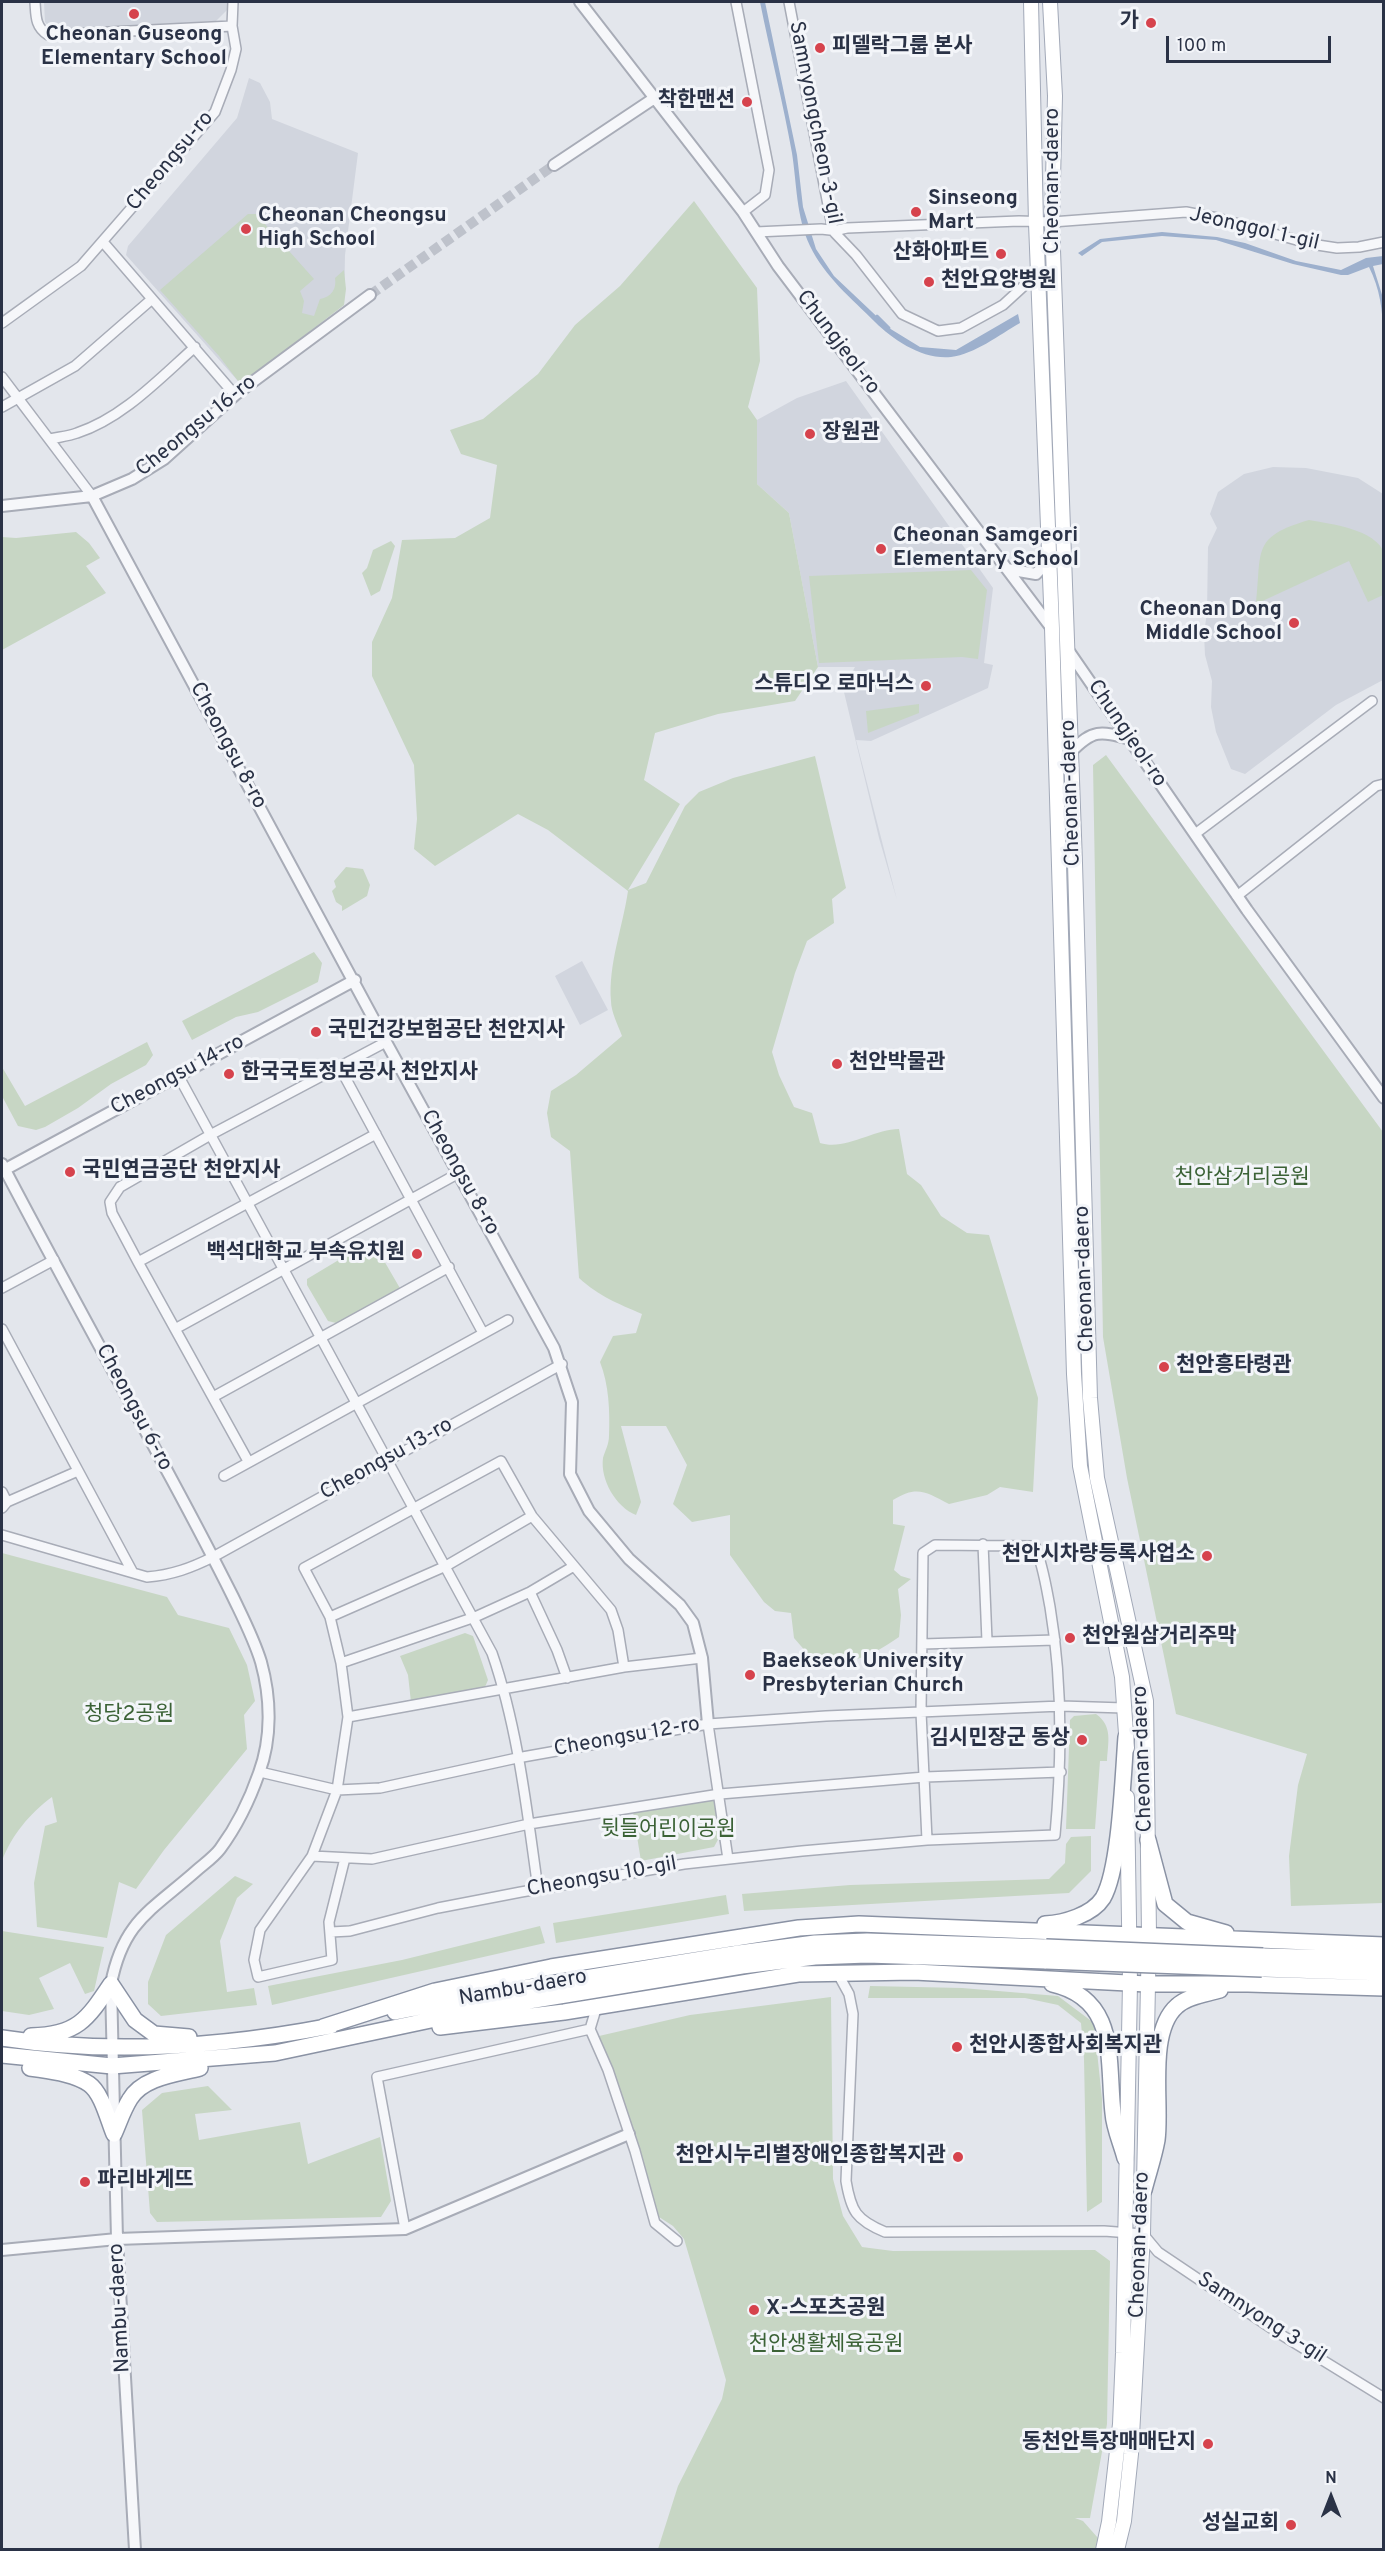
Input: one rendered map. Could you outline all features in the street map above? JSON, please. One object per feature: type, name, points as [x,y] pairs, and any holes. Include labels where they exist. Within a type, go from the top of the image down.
[{"type":"highway","points":[[963,1928],[1059,1923],[1081,1915],[1102,1899],[1112,1876],[1126,1737]]},
{"type":"highway","points":[[1148,1839],[1166,1904],[1187,1922],[1249,1940]]},
{"type":"highway","points":[[323,2027],[435,1991],[551,1967],[799,1928],[859,1924],[1130,1933],[1383,1945]]},
{"type":"highway","points":[[1047,1979],[1066,1970],[1072,1959],[1072,1946],[1067,1938],[1056,1931]]},
{"type":"highway","name":"Nambu-daero","points":[[2,2056],[112,2067],[241,2049],[323,2027],[487,1994],[815,1942],[867,1941],[1046,1954]]},
{"type":"highway","points":[[1046,1954],[1263,1963],[1383,1973]]},
{"type":"highway","name":"Nambu-daero","points":[[2,2037],[29,2042],[111,2047],[241,2049],[274,2053],[492,2007],[742,1966],[815,1957],[1046,1954]]},
{"type":"highway","points":[[1263,1963],[1383,1959]]},
{"type":"highway","points":[[342,2039],[564,2012],[798,1974],[914,1972],[1147,1984],[1383,1988]]},
{"type":"highway","points":[[992,1975],[1055,1985],[1078,1993],[1097,2012],[1109,2046],[1113,2115],[1125,2158]]},
{"type":"highway","points":[[2,2037],[36,2036],[76,2028],[96,2009],[111,1984],[135,2020],[154,2034],[241,2049]]},
{"type":"highway","points":[[1144,2190],[1157,2140],[1160,2046],[1167,2018],[1178,2004],[1197,1996],[1248,1984]]},
{"type":"highway","points":[[114,2134],[131,2097],[145,2085],[241,2049]]},
{"type":"highway","points":[[2,2056],[25,2067],[60,2073],[89,2084],[99,2099],[114,2134]]},
{"type":"main road","name":"Cheonan-daero","points":[[1031,2],[1073,1362],[1080,1466],[1089,1522],[1122,1677],[1126,1737],[1130,1933],[1125,2158],[1126,2233],[1120,2424],[1109,2522],[1103,2550]]},
{"type":"main road","name":"Cheonan-daero","points":[[1050,2],[1055,96],[1052,222],[1068,649],[1089,1398],[1097,1478],[1146,1701],[1149,1934],[1143,2234],[1131,2454],[1124,2521],[1117,2550]]},
{"type":"street","points":[[35,2],[36,21],[40,30],[48,35],[232,26],[233,2]]},
{"type":"street","name":"Chungjeol-ro","points":[[580,2],[743,212],[778,266],[1068,649],[1237,896],[1383,1098]]},
{"type":"street","points":[[736,2],[769,170],[765,195],[743,212]]},
{"type":"street","name":"Samnyongcheon 3-gil","points":[[789,2],[833,231],[856,255],[902,314],[938,331],[962,328],[1003,305],[1038,273]]},
{"type":"street","name":"Cheongsu-ro","points":[[2,323],[81,266],[215,112],[231,70],[236,49],[232,26]]},
{"type":"street","points":[[554,165],[656,97]]},
{"type":"street","name":"Jeonggol 1-gil","points":[[756,232],[821,229],[833,231],[912,230],[1186,213],[1217,218],[1311,244],[1337,248],[1359,248],[1383,242]]},
{"type":"street","points":[[103,242],[235,395]]},
{"type":"street","name":"Cheongsu 16-ro","points":[[2,506],[92,496],[132,479],[164,459],[235,395],[370,294]]},
{"type":"street","points":[[2,407],[75,366],[152,299]]},
{"type":"street","points":[[50,439],[77,433],[101,423],[128,405],[195,347]]},
{"type":"street","points":[[2,377],[92,496]]},
{"type":"street","name":"Cheongsu 8-ro","points":[[92,496],[562,1364],[572,1402],[570,1474],[577,1492],[589,1511],[629,1559],[680,1605],[693,1623],[702,1658],[708,1724]]},
{"type":"street","points":[[1007,569],[1036,574],[1049,560]]},
{"type":"street","points":[[1195,834],[1372,700]]},
{"type":"street","points":[[1071,752],[1084,739],[1099,732],[1130,739]]},
{"type":"street","points":[[1237,896],[1376,786],[1383,784]]},
{"type":"street","name":"Cheongsu 14-ro","points":[[2,1168],[355,980]]},
{"type":"street","points":[[248,1461],[138,1262],[112,1213],[110,1202],[120,1187],[212,1134],[386,1042]]},
{"type":"street","points":[[339,1066],[483,1333]]},
{"type":"street","points":[[178,1076],[212,1134],[387,1460],[475,1617],[492,1653],[503,1689],[517,1758],[538,1889]]},
{"type":"street","points":[[138,1262],[376,1134]]},
{"type":"street","name":"Cheongsu 6-ro","points":[[2,1168],[54,1260],[213,1557],[253,1639],[268,1700],[268,1735],[260,1772],[242,1812],[219,1850],[178,1887],[155,1904],[135,1924],[124,1941],[115,1963],[111,1984],[112,2067]]},
{"type":"street","points":[[175,1329],[459,1173]]},
{"type":"street","points":[[2,1288],[54,1260]]},
{"type":"street","points":[[213,1397],[449,1267]]},
{"type":"street","points":[[224,1476],[508,1320]]},
{"type":"street","points":[[2,1329],[132,1571]]},
{"type":"street","name":"Cheongsu 13-ro","points":[[213,1557],[562,1364]]},
{"type":"street","points":[[345,1858],[329,1922],[332,1960],[258,1977],[254,1960],[260,1930],[312,1856],[337,1790],[348,1717],[330,1617],[304,1568],[501,1461],[532,1516],[611,1610],[618,1630],[624,1667]]},
{"type":"street","points":[[2,1492],[4,1505],[78,1471]]},
{"type":"street","points":[[330,1617],[446,1566],[532,1516]]},
{"type":"street","points":[[2,1535],[147,1577],[168,1576],[213,1557]]},
{"type":"street","points":[[983,1544],[987,1641]]},
{"type":"street","points":[[922,1644],[1056,1640],[1044,1575],[1035,1546],[935,1545],[923,1554],[921,1712],[927,1840]]},
{"type":"street","points":[[340,1663],[475,1617],[530,1592],[574,1566]]},
{"type":"street","points":[[530,1592],[557,1650],[567,1678]]},
{"type":"street","name":"Cheongsu 10-gil","points":[[331,1932],[350,1931],[438,1908],[538,1889],[729,1859],[927,1840],[1056,1835],[1061,1772],[1061,1706],[1056,1640]]},
{"type":"street","points":[[348,1717],[624,1667],[702,1658]]},
{"type":"street","name":"Cheongsu 12-ro","points":[[260,1772],[337,1790],[380,1788],[517,1758],[708,1724],[1061,1706],[1124,1708]]},
{"type":"street","points":[[708,1724],[729,1859]]},
{"type":"street","points":[[312,1856],[372,1859],[529,1824],[720,1794],[925,1777],[1061,1772]]},
{"type":"street","points":[[838,1974],[849,1994],[853,2014],[846,2181],[850,2204],[866,2224],[885,2232],[1143,2234]]},
{"type":"street","points":[[597,2006],[590,2029],[608,2070],[655,2223],[677,2241]]},
{"type":"street","points":[[405,2229],[377,2076],[590,2029]]},
{"type":"street","name":"Nambu-daero","points":[[112,2067],[117,2239],[135,2550]]},
{"type":"street","points":[[2,2250],[117,2239],[405,2229],[629,2134]]},
{"type":"street","name":"Samnyong 3-gil","points":[[1143,2234],[1158,2252],[1280,2334],[1383,2398]]},
{"type":"shaded area","name":"Cheonan Guseong Elementary School","points":[[44,2],[229,2],[229,8],[216,21],[52,30],[45,22]]},
{"type":"shaded area","name":"Cheonan Cheongsu High School","points":[[249,78],[260,83],[270,102],[272,119],[358,153],[345,255],[344,305],[238,381],[126,255],[128,246],[237,118]]},
{"type":"shaded area","name":"Cheonan Samgeori Elementary School","points":[[846,381],[993,588],[984,663],[993,665],[988,688],[871,741],[856,740],[897,900],[879,838],[843,688],[855,667],[818,667],[789,513],[757,484],[757,420],[797,398]]},
{"type":"shaded area","name":"Cheonan Dong Middle School","points":[[1273,467],[1306,468],[1358,478],[1383,494],[1383,680],[1336,705],[1245,774],[1231,769],[1216,732],[1211,707],[1212,681],[1205,655],[1204,634],[1207,612],[1208,547],[1217,528],[1210,514],[1218,492],[1244,474]]},
{"type":"shaded area","points":[[582,961],[608,1010],[580,1025],[555,976]]},
{"type":"green space","points":[[694,201],[757,288],[760,361],[748,407],[757,420],[757,484],[789,513],[818,667],[795,701],[718,714],[655,733],[644,780],[680,804],[628,890],[646,883],[685,806],[699,792],[733,778],[815,756],[846,888],[832,899],[834,923],[807,941],[795,973],[772,1052],[779,1075],[794,1107],[812,1113],[820,1143],[840,1144],[879,1132],[899,1129],[907,1174],[921,1185],[941,1216],[967,1233],[989,1235],[1038,1398],[1033,1492],[1000,1487],[987,1495],[949,1504],[921,1492],[901,1495],[893,1500],[893,1524],[905,1526],[894,1570],[901,1576],[911,1579],[898,1589],[901,1615],[899,1637],[868,1655],[850,1661],[814,1661],[794,1638],[791,1613],[775,1611],[764,1602],[730,1555],[730,1515],[692,1522],[673,1504],[687,1465],[666,1426],[621,1426],[641,1502],[636,1515],[622,1506],[607,1484],[603,1458],[609,1439],[609,1408],[600,1362],[613,1336],[636,1333],[642,1314],[602,1295],[579,1278],[570,1151],[551,1137],[547,1113],[551,1091],[576,1075],[622,1036],[612,1010],[611,987],[628,891],[548,830],[518,814],[435,866],[414,849],[417,819],[414,765],[372,676],[372,642],[392,598],[402,540],[455,538],[490,518],[497,465],[461,454],[450,430],[483,419],[538,374],[575,325],[620,286]]},
{"type":"green space","points":[[248,214],[256,214],[314,279],[300,291],[304,301],[302,313],[314,316],[320,299],[332,292],[335,278],[344,270],[346,289],[344,305],[247,380],[238,381],[219,356],[160,290]]},
{"type":"green space","points":[[1309,520],[1351,529],[1372,538],[1379,545],[1384,553],[1383,595],[1368,602],[1349,561],[1256,604],[1260,558],[1268,540],[1290,526]]},
{"type":"green space","points":[[76,532],[89,543],[100,558],[86,566],[106,593],[2,650],[2,537],[16,538]]},
{"type":"green space","points":[[391,541],[395,546],[380,591],[371,596],[362,573],[367,568],[373,550]]},
{"type":"green space","points":[[971,570],[987,590],[978,659],[962,657],[819,663],[809,576]]},
{"type":"green space","points":[[919,704],[919,713],[868,733],[866,711]]},
{"type":"green space","name":"천안삼거리공원","points":[[1106,755],[1383,1132],[1383,1903],[1291,1906],[1289,1856],[1298,1785],[1307,1754],[1176,1714],[1127,1478],[1103,1337],[1093,765]]},
{"type":"green space","points":[[346,867],[363,869],[370,885],[367,896],[342,911],[342,906],[336,902],[332,891],[336,887],[334,881]]},
{"type":"green space","points":[[314,952],[322,963],[318,982],[258,1012],[236,1017],[192,1040],[182,1021]]},
{"type":"green space","points":[[147,1042],[153,1055],[146,1065],[111,1084],[78,1108],[45,1127],[36,1130],[18,1126],[2,1096],[2,1067],[25,1106]]},
{"type":"green space","points":[[372,1240],[401,1290],[336,1323],[328,1321],[307,1285],[307,1279]]},
{"type":"green space","name":"청당2공원","points":[[2,1553],[167,1597],[178,1615],[229,1628],[247,1665],[255,1701],[244,1715],[247,1749],[164,1850],[136,1889],[119,1882],[107,1938],[37,1927],[34,1883],[45,1826],[57,1822],[52,1797],[22,1826],[2,1861]]},
{"type":"green space","points":[[465,1633],[473,1636],[488,1680],[485,1687],[411,1702],[408,1675],[400,1656]]},
{"type":"green space","points":[[1096,1714],[1105,1724],[1108,1741],[1107,1761],[1100,1761],[1095,1829],[1066,1829],[1070,1720],[1074,1716]]},
{"type":"green space","name":"뒷들어린이공원","points":[[712,1799],[717,1802],[721,1834],[714,1847],[641,1861],[633,1812]]},
{"type":"green space","points":[[1091,1836],[1091,1871],[1069,1893],[744,1911],[742,1894],[850,1885],[1049,1879],[1065,1863],[1066,1844],[1071,1837]]},
{"type":"green space","points":[[235,1876],[253,1884],[237,1898],[220,1941],[227,1992],[254,1988],[257,2005],[161,2016],[148,2004],[148,1982],[166,1935]]},
{"type":"green space","points":[[726,1895],[729,1914],[556,1943],[553,1923]]},
{"type":"green space","points":[[540,1926],[545,1943],[272,2005],[268,1986],[402,1960]]},
{"type":"green space","points":[[2,1931],[104,1947],[94,1991],[85,1994],[70,1963],[39,1978],[54,2009],[29,2015],[2,2011]]},
{"type":"green space","points":[[870,1986],[962,1988],[1058,1996],[1094,2023],[1102,2099],[1102,2202],[1087,2212],[1084,2059],[1081,2023],[1058,2005],[1025,1998],[868,1998]]},
{"type":"green space","name":"천안생활체육공원","points":[[831,1997],[833,2179],[843,2216],[862,2247],[893,2251],[1095,2250],[1110,2261],[1107,2424],[1090,2518],[1075,2518],[1083,2521],[1098,2538],[1095,2549],[658,2549],[678,2486],[722,2399],[726,2380],[684,2239],[673,2226],[659,2217],[639,2148],[599,2036],[690,2015]]},
{"type":"green space","points":[[208,2086],[232,2110],[195,2114],[199,2140],[300,2122],[308,2164],[380,2137],[391,2201],[381,2217],[157,2222],[150,2213],[142,2110],[162,2093]]},
{"type":"water","points":[[760,2],[765,2],[797,155],[803,207],[816,249],[834,276],[889,328],[920,347],[956,350],[1018,314],[1020,323],[987,343],[960,355],[940,357],[919,352],[882,329],[823,268],[810,246],[802,223],[792,153]]},
{"type":"water","points":[[1162,232],[1217,237],[1245,243],[1296,261],[1341,270],[1366,258],[1383,256],[1383,264],[1373,266],[1383,298],[1383,335],[1380,300],[1369,267],[1348,275],[1341,275],[1293,264],[1216,240],[1162,236],[1102,242],[1082,256],[1078,253],[1100,239]]},
{"type":"waterway","points":[[877,316],[889,328]]},
{"type":"tunnel","points":[[370,295],[554,165]]},
{"type":"place","name":"Cheonan Guseong Elementary School","points":[[134,14]]},
{"type":"place","name":"가","points":[[1151,23]]},
{"type":"place","name":"피델락그룹 본사","points":[[820,48]]},
{"type":"place","name":"착한맨션","points":[[747,102]]},
{"type":"place","name":"Sinseong Mart","points":[[916,212]]},
{"type":"place","name":"Cheonan Cheongsu High School","points":[[246,229]]},
{"type":"place","name":"산화아파트","points":[[1001,254]]},
{"type":"place","name":"천안요양병원","points":[[929,282]]},
{"type":"place","name":"장원관","points":[[810,434]]},
{"type":"place","name":"Cheonan Samgeori Elementary School","points":[[881,549]]},
{"type":"place","name":"Cheonan Dong Middle School","points":[[1294,623]]},
{"type":"place","name":"스튜디오 로마닉스","points":[[926,686]]},
{"type":"place","name":"국민건강보험공단 천안지사","points":[[316,1032]]},
{"type":"place","name":"천안박물관","points":[[837,1064]]},
{"type":"place","name":"한국국토정보공사 천안지사","points":[[229,1074]]},
{"type":"place","name":"국민연금공단 천안지사","points":[[70,1172]]},
{"type":"place","name":"백석대학교 부속유치원","points":[[417,1254]]},
{"type":"place","name":"천안흥타령관","points":[[1164,1367]]},
{"type":"place","name":"천안시차량등록사업소","points":[[1207,1556]]},
{"type":"place","name":"천안원삼거리주막","points":[[1070,1638]]},
{"type":"place","name":"Baekseok University Presbyterian Church","points":[[750,1675]]},
{"type":"place","name":"김시민장군 동상","points":[[1082,1740]]},
{"type":"place","name":"천안시종합사회복지관","points":[[957,2047]]},
{"type":"place","name":"천안시누리별장애인종합복지관","points":[[958,2157]]},
{"type":"place","name":"파리바게뜨","points":[[85,2182]]},
{"type":"place","name":"X-스포츠공원","points":[[754,2310]]},
{"type":"place","name":"동천안특장매매단지","points":[[1208,2444]]},
{"type":"place","name":"성실교회","points":[[1291,2525]]}]
